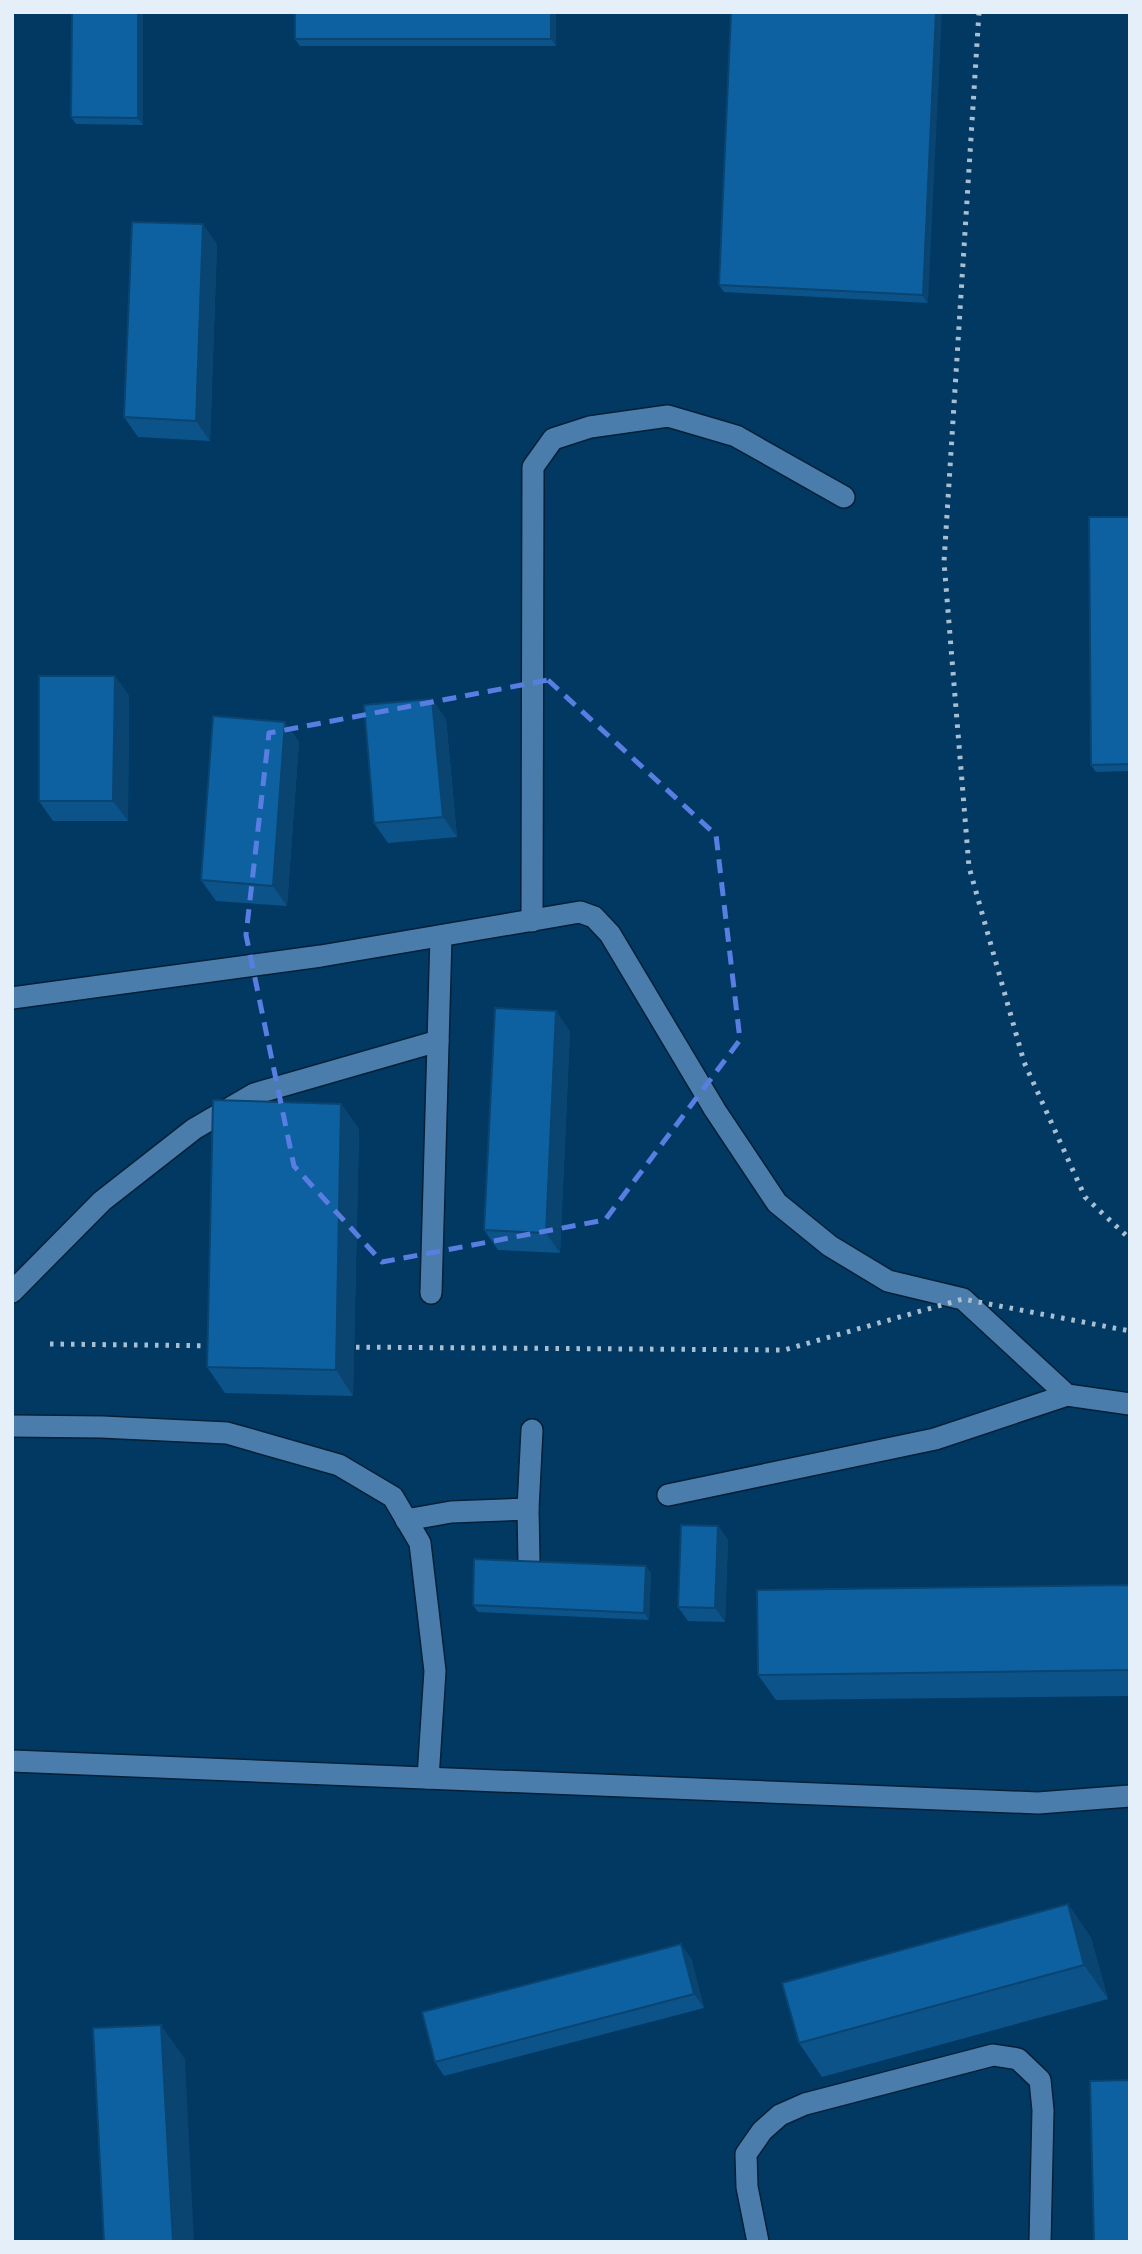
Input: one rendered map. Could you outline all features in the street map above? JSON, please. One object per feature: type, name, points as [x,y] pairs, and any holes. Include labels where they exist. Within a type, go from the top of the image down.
[{"type":"lane","points":[[532,920],[533,467],[553,439],[590,427],[668,416],[736,436],[844,498]]},
{"type":"lane","points":[[12,998],[321,956],[580,912],[594,917],[610,934],[715,1111],[777,1203],[830,1246],[888,1281],[964,1300],[1067,1395]]},
{"type":"lane","points":[[431,1293],[441,936]]},
{"type":"lane","points":[[12,1292],[102,1201],[194,1129],[254,1094],[438,1041]]},
{"type":"lane","points":[[668,1495],[935,1439],[1067,1395],[1130,1404]]},
{"type":"lane","points":[[12,1426],[227,1433],[339,1465],[393,1497],[420,1543],[435,1671],[428,1778]]},
{"type":"lane","points":[[528,1561],[532,1430]]},
{"type":"lane","points":[[406,1520],[451,1512],[528,1509]]},
{"type":"lane","points":[[12,1761],[1038,1803],[1130,1796]]},
{"type":"lane","points":[[758,2242],[747,2187],[746,2154],[762,2131],[780,2115],[805,2105],[993,2055],[1018,2059],[1040,2080],[1043,2110],[1041,2242]]},
{"type":"highlighted area","points":[[548,680],[716,835],[740,1040],[605,1220],[382,1262],[294,1166],[246,935],[269,733]]},
{"type":"building","points":[[72,12],[138,12],[138,118],[71,117]]},
{"type":"building","points":[[295,12],[551,12],[551,39],[295,39]]},
{"type":"building","points":[[731,12],[936,12],[923,295],[719,285]]},
{"type":"building","points":[[132,222],[203,224],[196,421],[124,417]]},
{"type":"building","points":[[1089,517],[1130,517],[1130,764],[1091,765]]},
{"type":"building","points":[[39,676],[115,676],[113,801],[39,801]]},
{"type":"building","points":[[432,699],[443,817],[374,823],[364,705]]},
{"type":"building","points":[[213,716],[285,722],[273,886],[201,880]]},
{"type":"building","points":[[495,1008],[556,1011],[546,1233],[484,1230]]},
{"type":"building","points":[[213,1100],[341,1104],[336,1370],[207,1367]]},
{"type":"building","points":[[681,1525],[718,1526],[715,1608],[678,1607]]},
{"type":"building","points":[[474,1559],[646,1566],[644,1613],[473,1605]]},
{"type":"building","points":[[1130,1585],[1130,1670],[758,1675],[757,1590]]},
{"type":"building","points":[[1068,1904],[1084,1965],[799,2043],[782,1983]]},
{"type":"building","points":[[681,1944],[694,1994],[435,2062],[422,2012]]},
{"type":"building","points":[[161,2025],[173,2242],[104,2242],[93,2028]]},
{"type":"building","points":[[1130,2080],[1130,2242],[1094,2242],[1090,2081]]},
{"type":"railway","points":[[979,12],[944,562],[969,867],[1024,1062],[1085,1197],[1130,1239]]},
{"type":"railway","points":[[335,1347],[784,1350],[963,1299],[1130,1331]]},
{"type":"railway","points":[[50,1344],[226,1346]]}]
